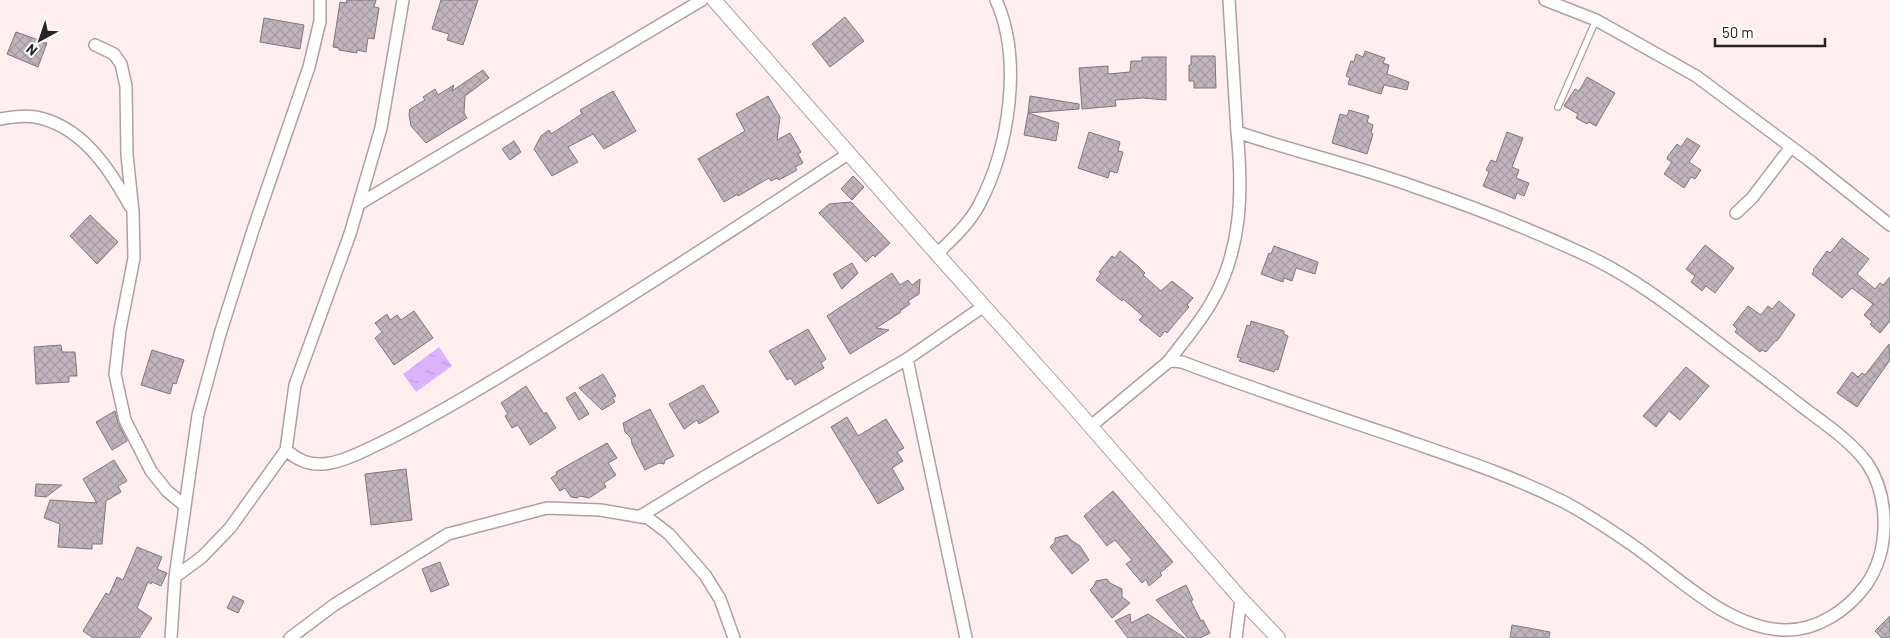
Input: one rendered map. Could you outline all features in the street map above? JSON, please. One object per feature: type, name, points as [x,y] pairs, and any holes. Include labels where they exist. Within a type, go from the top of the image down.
[{"type":"street","points":[[171,638],[175,577],[198,415],[254,227],[309,67],[320,21],[320,0]]},
{"type":"street","points":[[175,577],[202,557],[230,528],[286,450],[295,385],[350,234],[381,128],[403,0]]},
{"type":"street","points":[[359,204],[702,0]]},
{"type":"street","points":[[714,0],[848,154],[1091,426],[1241,599],[1278,638]]},
{"type":"street","points":[[937,254],[965,225],[978,206],[1000,152],[1008,110],[1010,69],[1008,34],[996,0]]},
{"type":"street","points":[[1091,426],[1168,362],[1211,303],[1230,264],[1238,227],[1240,188],[1229,0]]},
{"type":"street","points":[[1545,0],[1596,20],[1696,76],[1847,189],[1890,225]]},
{"type":"street","points":[[96,45],[114,54],[121,64],[126,86],[127,155],[133,212],[134,258],[120,330],[115,374],[125,420],[147,463],[167,491],[184,505]]},
{"type":"street","points":[[0,119],[34,116],[65,127],[93,150],[114,178],[133,212]]},
{"type":"street","points":[[1168,362],[1173,360],[1182,362],[1496,472],[1564,502],[1629,542],[1728,614],[1762,627],[1784,630],[1804,629],[1837,614],[1866,586],[1883,549],[1883,505],[1878,484],[1860,456],[1847,443],[1777,386],[1666,303],[1621,272],[1533,231],[1413,186],[1237,132]]},
{"type":"street","points":[[1736,213],[1752,198],[1791,147]]},
{"type":"street","points":[[286,450],[298,460],[310,464],[324,464],[352,457],[407,431],[643,289],[848,154]]},
{"type":"street","points":[[639,517],[907,359],[984,306]]},
{"type":"street","points":[[907,359],[966,638]]},
{"type":"street","points":[[290,638],[334,605],[448,534],[547,508],[600,510],[648,518],[669,534],[705,575],[720,599],[734,638]]},
{"type":"street","points":[[1236,638],[1241,599]]},
{"type":"lane","points":[[1558,107],[1596,20]]},
{"type":"water","points":[[439,347],[452,366],[416,392],[403,374]]},
{"type":"building","points":[[347,0],[376,0],[374,7],[379,8],[374,39],[368,38],[366,52],[357,50],[357,53],[333,47],[340,2],[346,3]]},
{"type":"building","points":[[441,0],[478,0],[463,45],[447,40],[449,34],[432,29]]},
{"type":"building","points":[[845,17],[864,41],[830,67],[812,44]]},
{"type":"building","points":[[264,18],[304,25],[300,49],[260,42]]},
{"type":"building","points":[[16,32],[47,43],[38,67],[7,54]]},
{"type":"building","points":[[1365,51],[1385,58],[1383,63],[1389,65],[1387,74],[1409,82],[1407,90],[1384,85],[1381,94],[1348,84],[1350,78],[1346,76],[1351,61],[1354,62],[1356,54],[1363,57]]},
{"type":"building","points":[[1191,56],[1215,56],[1216,88],[1194,88],[1194,81],[1189,81]]},
{"type":"building","points":[[1142,57],[1166,57],[1166,100],[1143,98],[1115,100],[1116,106],[1082,109],[1079,68],[1108,66],[1108,74],[1130,72],[1131,61],[1142,61]]},
{"type":"building","points":[[483,70],[489,78],[465,96],[464,113],[467,118],[426,143],[411,126],[410,109],[425,100],[423,97],[435,89],[438,95],[454,85],[452,91]]},
{"type":"building","points":[[1587,77],[1615,93],[1596,126],[1576,118],[1578,114],[1564,106],[1575,89],[1579,91]]},
{"type":"building","points":[[613,91],[636,131],[604,149],[593,134],[568,147],[578,162],[552,176],[534,149],[541,136],[549,130],[551,134],[582,114],[580,110]]},
{"type":"building","points":[[768,96],[780,117],[777,140],[790,133],[801,152],[798,154],[803,163],[795,167],[797,170],[779,180],[777,178],[771,181],[769,178],[724,202],[698,159],[745,131],[736,114]]},
{"type":"building","points":[[1030,96],[1079,104],[1079,109],[1028,113]]},
{"type":"building","points":[[1349,110],[1369,116],[1367,122],[1373,125],[1371,133],[1373,134],[1367,154],[1332,143],[1340,114],[1347,116]]},
{"type":"building","points":[[1028,113],[1059,123],[1056,141],[1024,135]]},
{"type":"building","points":[[1089,132],[1120,142],[1118,151],[1123,152],[1117,173],[1110,171],[1108,178],[1078,168]]},
{"type":"building","points":[[1507,132],[1523,138],[1512,167],[1519,170],[1516,178],[1529,183],[1524,196],[1517,193],[1515,199],[1483,186],[1489,172],[1486,170],[1491,160],[1496,162]]},
{"type":"building","points":[[1687,138],[1700,146],[1689,162],[1701,170],[1695,179],[1691,177],[1684,188],[1664,174],[1672,162],[1667,159],[1668,156],[1677,144],[1681,147]]},
{"type":"building","points":[[514,141],[521,152],[510,160],[502,149]]},
{"type":"building","points":[[853,176],[864,187],[852,200],[841,189]]},
{"type":"building","points":[[851,202],[890,243],[875,257],[873,255],[866,262],[819,213],[829,204]]},
{"type":"building","points":[[90,215],[118,242],[97,264],[70,236]]},
{"type":"building","points":[[1842,238],[1869,259],[1857,274],[1875,289],[1880,283],[1883,285],[1890,277],[1890,321],[1880,333],[1864,315],[1873,304],[1852,288],[1842,298],[1812,274],[1827,251],[1830,253]]},
{"type":"building","points":[[1705,245],[1734,268],[1715,293],[1706,286],[1702,291],[1691,282],[1695,276],[1686,269]]},
{"type":"building","points":[[1274,246],[1318,262],[1315,274],[1296,268],[1292,281],[1284,278],[1283,282],[1261,274],[1269,253],[1271,254]]},
{"type":"building","points":[[1120,251],[1139,267],[1145,273],[1143,275],[1161,291],[1172,281],[1193,298],[1187,305],[1189,307],[1167,333],[1165,331],[1160,337],[1139,320],[1143,316],[1096,280],[1101,273],[1099,272],[1112,256],[1115,258]]},
{"type":"building","points":[[852,263],[858,273],[842,289],[833,274]]},
{"type":"building","points":[[892,273],[900,285],[908,280],[912,285],[920,279],[919,294],[908,301],[910,304],[901,312],[876,328],[889,330],[850,354],[827,316]]},
{"type":"building","points":[[1779,301],[1795,315],[1777,341],[1766,352],[1762,350],[1760,352],[1735,332],[1737,329],[1733,325],[1748,306],[1761,315],[1768,306],[1772,309]]},
{"type":"building","points":[[414,311],[433,338],[394,365],[375,338],[382,332],[375,323],[387,314],[390,320],[397,315],[401,320]]},
{"type":"building","points":[[1251,321],[1284,331],[1284,334],[1288,336],[1278,370],[1275,369],[1274,372],[1239,361],[1241,358],[1237,357],[1247,325],[1250,326]]},
{"type":"building","points":[[808,329],[826,359],[821,363],[824,368],[795,385],[791,378],[787,380],[769,351]]},
{"type":"building","points":[[1889,344],[1890,360],[1857,407],[1837,393],[1852,372],[1858,377],[1862,373],[1865,375]]},
{"type":"building","points":[[61,345],[62,352],[75,352],[77,376],[69,376],[69,382],[36,384],[34,347]]},
{"type":"building","points":[[152,350],[184,360],[176,384],[173,383],[170,394],[141,385]]},
{"type":"building","points":[[1686,367],[1709,386],[1680,420],[1669,411],[1656,427],[1643,416]]},
{"type":"building","points":[[603,374],[616,396],[612,397],[615,402],[602,410],[579,388]]},
{"type":"building","points":[[703,385],[719,412],[699,424],[697,420],[684,429],[669,404]]},
{"type":"building","points":[[526,386],[544,414],[546,412],[556,428],[530,445],[518,425],[512,428],[505,416],[508,414],[501,403]]},
{"type":"building","points":[[575,392],[589,414],[579,420],[566,398]]},
{"type":"building","points":[[650,409],[674,456],[665,460],[664,464],[659,463],[645,470],[631,438],[625,432],[623,423]]},
{"type":"building","points":[[115,411],[118,423],[127,441],[112,450],[96,422]]},
{"type":"building","points":[[847,417],[858,436],[886,419],[904,448],[897,452],[903,461],[892,468],[904,489],[878,504],[831,427]]},
{"type":"building","points":[[607,443],[617,458],[608,463],[616,475],[604,483],[606,487],[589,498],[571,497],[565,488],[560,491],[551,478],[557,474],[556,472]]},
{"type":"building","points":[[114,460],[127,481],[118,486],[121,492],[106,501],[102,544],[92,544],[92,549],[58,547],[60,524],[44,518],[50,500],[97,503],[83,479]]},
{"type":"building","points":[[406,469],[412,520],[371,525],[365,474]]},
{"type":"building","points":[[36,484],[62,485],[46,497],[35,496]]},
{"type":"building","points":[[1113,491],[1173,562],[1149,586],[1146,579],[1142,583],[1126,564],[1132,560],[1115,540],[1107,546],[1084,516]]},
{"type":"building","points":[[1067,535],[1080,546],[1089,560],[1072,574],[1050,547],[1055,542],[1055,538]]},
{"type":"building","points":[[137,547],[162,557],[157,569],[167,573],[161,586],[148,582],[137,608],[152,618],[139,638],[93,638],[83,631],[106,593],[109,595],[117,577],[123,580]]},
{"type":"building","points":[[440,562],[449,585],[431,592],[422,569]]},
{"type":"building","points":[[1107,579],[1110,583],[1122,589],[1122,597],[1130,603],[1112,618],[1090,590],[1096,581]]},
{"type":"building","points":[[1186,585],[1193,600],[1191,601],[1201,621],[1203,620],[1210,633],[1200,638],[1188,638],[1156,600]]},
{"type":"building","points":[[233,596],[244,601],[238,613],[227,608]]},
{"type":"building","points":[[1130,614],[1131,623],[1148,614],[1185,638],[1128,638],[1115,621]]},
{"type":"building","points":[[1890,616],[1890,638],[1882,638],[1875,631]]},
{"type":"building","points":[[1512,625],[1550,632],[1549,638],[1510,638]]}]
